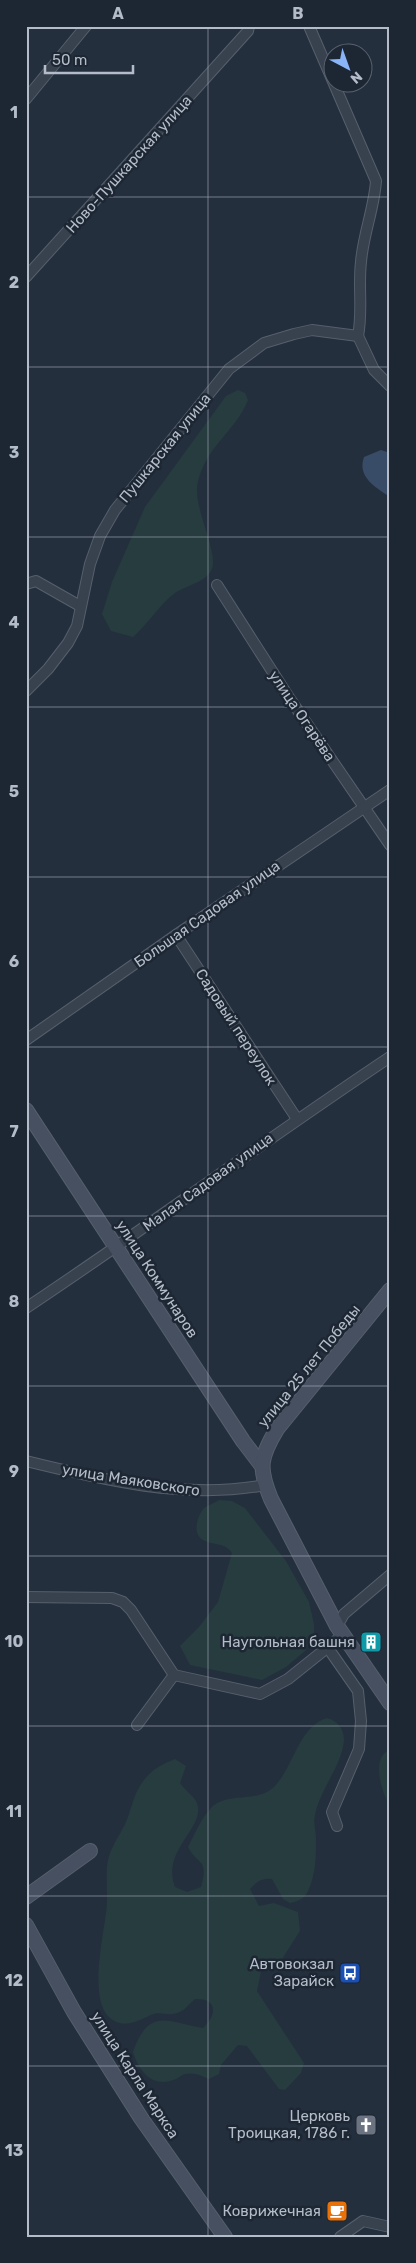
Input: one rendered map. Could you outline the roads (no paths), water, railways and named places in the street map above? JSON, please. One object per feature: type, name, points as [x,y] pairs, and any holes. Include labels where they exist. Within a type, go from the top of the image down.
[{"type":"street","points":[[26,99],[86,26]]},
{"type":"street","name":"Ново-Пушкарская улица","points":[[26,278],[248,31],[249,26]]},
{"type":"street","points":[[309,26],[376,181],[374,201],[360,262],[362,316],[358,336],[374,370],[390,386]]},
{"type":"street","name":"Пушкарская улица","points":[[26,691],[48,669],[68,643],[77,626],[90,564],[100,536],[115,510],[229,368],[264,342],[294,334],[312,330],[358,336]]},
{"type":"street","points":[[26,584],[36,582],[80,606]]},
{"type":"street","name":"улица Огарёва","points":[[217,585],[290,699],[390,845]]},
{"type":"street","name":"Большая Садовая улица","points":[[26,1040],[176,935],[390,790]]},
{"type":"street","name":"Садовый переулок","points":[[176,935],[297,1119]]},
{"type":"street","name":"Малая Садовая улица","points":[[26,1308],[117,1247],[297,1119],[390,1057]]},
{"type":"street","name":"улица Коммунаров","points":[[26,1110],[262,1466]]},
{"type":"street","name":"улица 25 лет Победы","points":[[262,1466],[264,1450],[277,1429],[390,1290]]},
{"type":"street","name":"улица Маяковского","points":[[26,1461],[76,1474],[191,1492],[265,1486]]},
{"type":"street","points":[[262,1466],[265,1486],[340,1631],[390,1703]]},
{"type":"street","points":[[26,1597],[112,1598],[123,1602],[131,1610],[174,1675],[260,1694],[288,1679],[328,1648],[340,1631],[344,1614],[390,1575]]},
{"type":"street","points":[[328,1648],[358,1691],[361,1721],[359,1749],[332,1812],[337,1826]]},
{"type":"street","points":[[137,1725],[174,1675]]},
{"type":"street","points":[[26,1897],[90,1851]]},
{"type":"street","name":"улица Карла Маркса","points":[[26,1925],[74,2012],[136,2110],[225,2237]]},
{"type":"street","points":[[340,2237],[363,2221],[390,2227]]},
{"type":"water","points":[[381,450],[390,453],[390,497],[369,481],[363,470],[364,457]]},
{"type":"place","name":"Наугольная башня","points":[[371,1642]]},
{"type":"place","name":"Автовокзал Зарайск","points":[[350,1973]]},
{"type":"place","name":"Церковь Троицкая, 1786 г.","points":[[366,2125]]},
{"type":"place","name":"Коврижечная","points":[[337,2211]]}]
